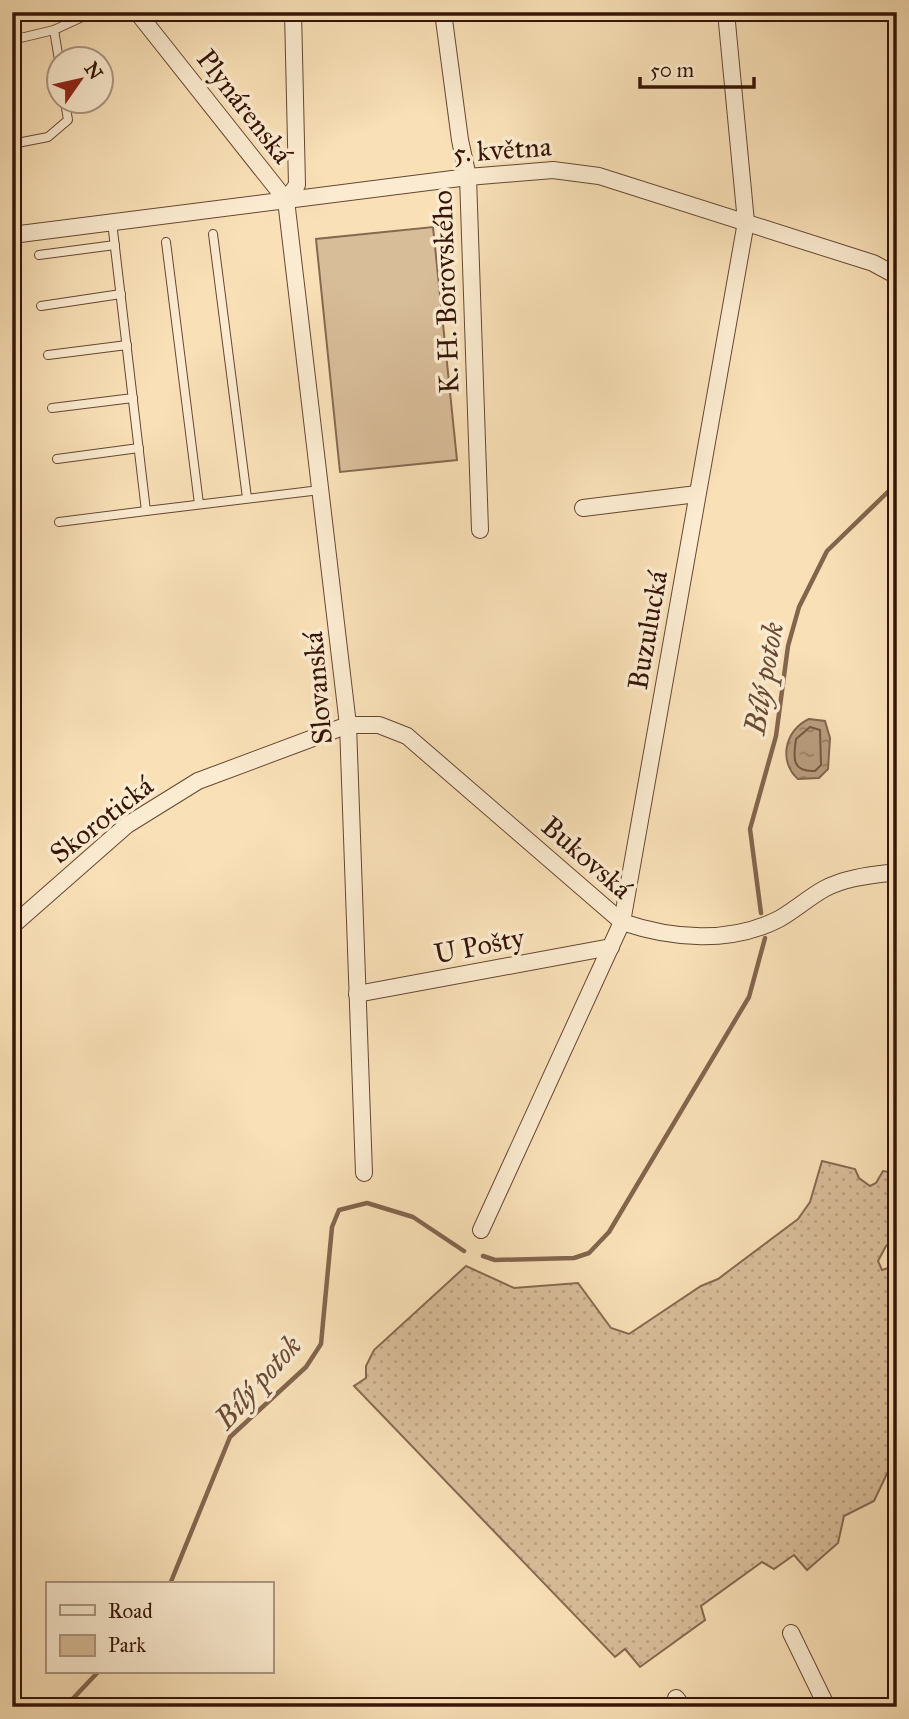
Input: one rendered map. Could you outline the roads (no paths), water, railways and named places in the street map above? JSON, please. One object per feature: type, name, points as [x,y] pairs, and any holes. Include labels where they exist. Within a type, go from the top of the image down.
[{"type":"street","name":"Plynárenská","points":[[137,12],[286,200]]},
{"type":"street","points":[[286,200],[297,185],[293,12]]},
{"type":"street","name":"K. H. Borovského","points":[[443,12],[460,140],[468,177],[480,530]]},
{"type":"street","name":"Buzulucká","points":[[481,1230],[622,922],[746,222],[726,12]]},
{"type":"street","name":"5. května","points":[[12,235],[468,177],[553,170],[578,172],[746,222],[873,263],[897,276]]},
{"type":"street","name":"Slovanská","points":[[286,200],[348,725],[364,1173]]},
{"type":"street","points":[[583,509],[697,494]]},
{"type":"street","name":"Bukovská","points":[[348,725],[379,725],[407,736],[622,922],[661,935],[711,936],[752,930],[779,919],[826,888],[862,876],[897,872]]},
{"type":"street","name":"Skorotická","points":[[12,926],[127,825],[198,781],[348,725]]},
{"type":"street","name":"U Pošty","points":[[357,994],[611,947]]},
{"type":"street","points":[[791,1633],[827,1707]]},
{"type":"lane","points":[[12,40],[54,30],[93,12]]},
{"type":"lane","points":[[54,30],[57,46]]},
{"type":"lane","points":[[12,144],[48,137],[68,120],[67,116]]},
{"type":"lane","points":[[113,222],[146,511]]},
{"type":"lane","points":[[214,234],[247,498]]},
{"type":"lane","points":[[166,242],[199,504]]},
{"type":"lane","points":[[39,255],[115,245]]},
{"type":"lane","points":[[41,306],[121,295]]},
{"type":"lane","points":[[48,355],[127,345]]},
{"type":"lane","points":[[52,408],[133,398]]},
{"type":"lane","points":[[57,459],[139,448]]},
{"type":"lane","points":[[59,522],[321,490]]},
{"type":"water","points":[[809,719],[825,721],[830,738],[828,769],[819,778],[798,779],[788,764],[787,746],[794,730]]},
{"type":"waterway","name":"Bílý potok","points":[[761,913],[750,829],[776,736],[788,646],[799,607],[827,551],[897,483]]},
{"type":"waterway","name":"Bílý potok","points":[[483,1256],[495,1260],[574,1258],[589,1253],[609,1232],[749,997],[765,938]]},
{"type":"waterway","name":"Bílý potok","points":[[171,1582],[230,1437],[306,1367],[321,1344],[332,1227],[339,1210],[367,1203],[413,1217],[464,1251]]},
{"type":"waterway","name":"Bílý potok","points":[[65,1707],[96,1674]]}]
